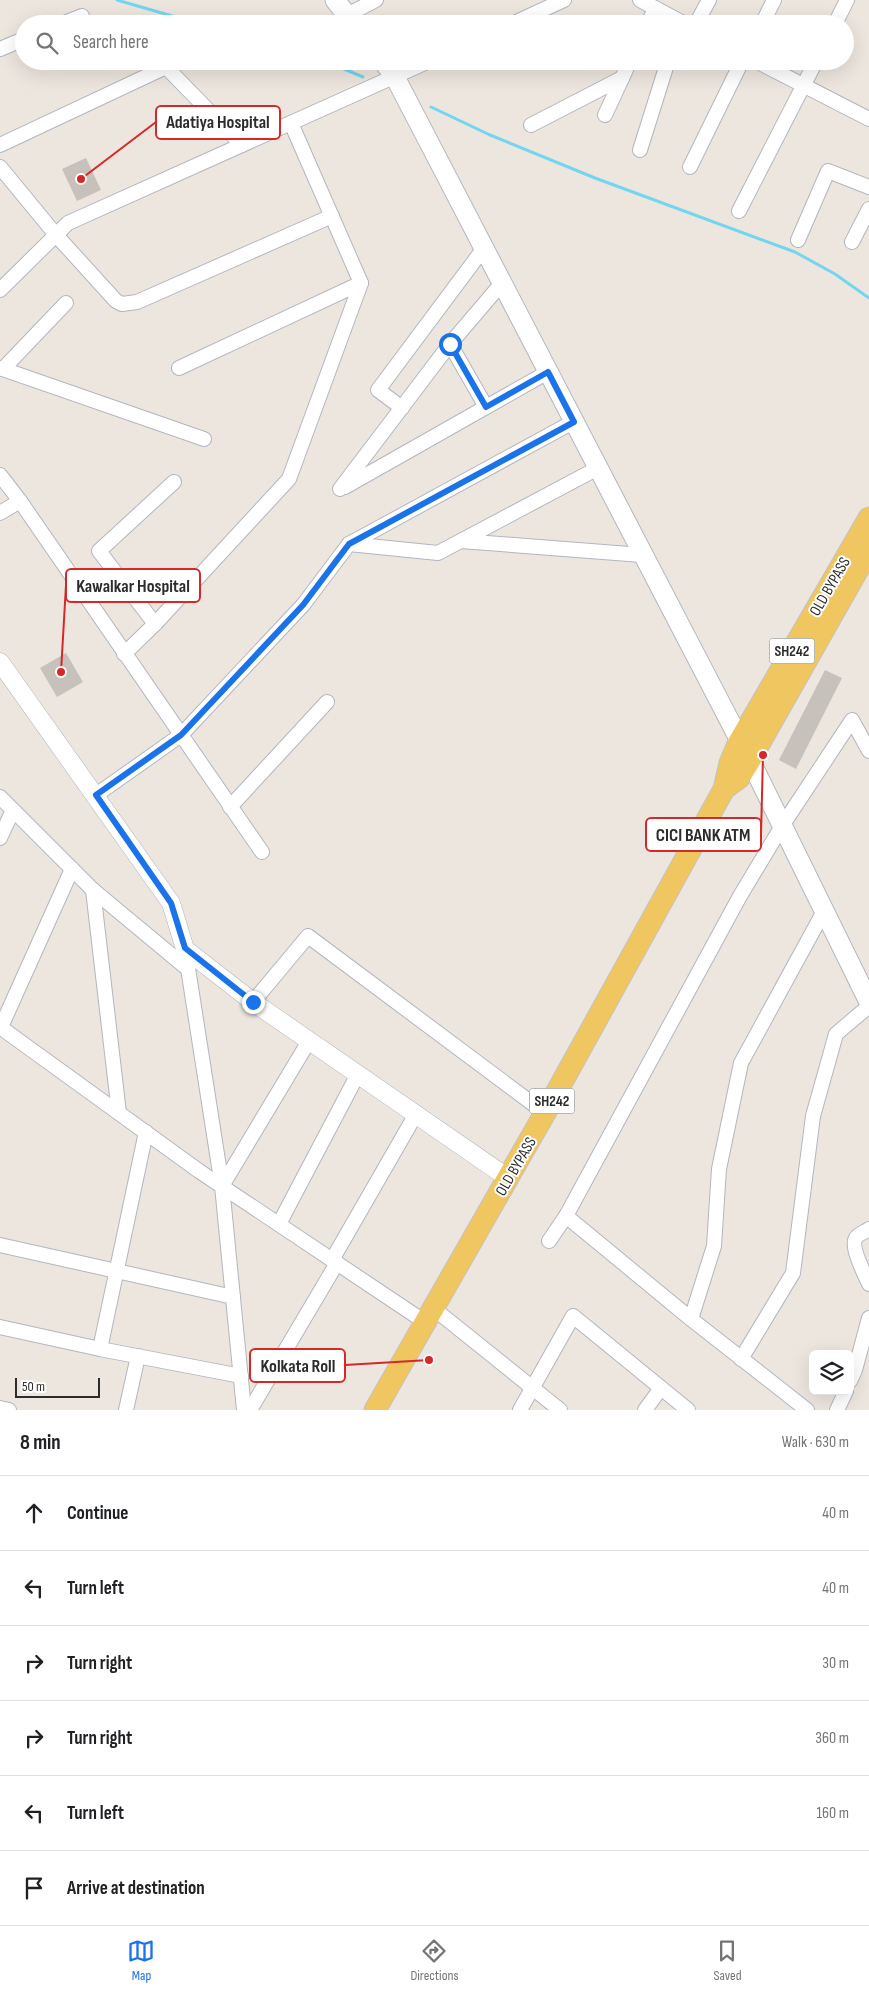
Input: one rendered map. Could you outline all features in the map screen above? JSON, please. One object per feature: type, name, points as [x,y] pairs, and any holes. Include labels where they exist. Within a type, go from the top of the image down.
[{"type":"main road","points":[[390,70],[744,751],[869,1002]]},
{"type":"main road","name":"OLD BYPASS","points":[[375,1410],[545,1113],[724,789],[739,778],[744,751],[869,518]]},
{"type":"main road","name":"OLD BYPASS","points":[[744,751],[869,550]]},
{"type":"street","points":[[346,13],[376,0]]},
{"type":"street","points":[[532,15],[564,0]]},
{"type":"street","points":[[640,0],[668,15]]},
{"type":"street","points":[[701,15],[709,0]]},
{"type":"street","points":[[766,15],[774,0]]},
{"type":"street","points":[[840,15],[847,0]]},
{"type":"street","points":[[652,15],[655,8]]},
{"type":"street","points":[[0,49],[15,43]]},
{"type":"street","points":[[0,145],[152,70]]},
{"type":"street","points":[[170,70],[242,145]]},
{"type":"street","points":[[0,290],[68,223],[410,70]]},
{"type":"street","points":[[605,115],[626,70]]},
{"type":"street","points":[[640,150],[665,70]]},
{"type":"street","points":[[690,167],[738,70]]},
{"type":"street","points":[[773,70],[869,119]]},
{"type":"street","points":[[740,211],[811,70]]},
{"type":"street","points":[[531,125],[622,78]]},
{"type":"street","points":[[124,654],[155,624],[289,479],[361,283],[291,123]]},
{"type":"street","points":[[0,167],[56,235],[116,301],[122,304],[137,302],[332,216]]},
{"type":"street","points":[[798,240],[828,171],[869,187]]},
{"type":"street","points":[[852,242],[869,209]]},
{"type":"street","points":[[402,408],[378,390],[484,248]]},
{"type":"street","points":[[179,368],[361,283]]},
{"type":"street","points":[[502,283],[450,344],[340,489],[548,372]]},
{"type":"street","points":[[66,303],[2,368],[204,439]]},
{"type":"street","points":[[450,344],[486,407]]},
{"type":"street","points":[[96,795],[181,735],[303,605],[349,544],[574,422]]},
{"type":"street","points":[[349,544],[438,553],[598,468]]},
{"type":"street","points":[[0,475],[20,501],[262,852]]},
{"type":"street","points":[[155,624],[99,551],[174,482]]},
{"type":"street","points":[[0,514],[20,501]]},
{"type":"street","points":[[460,541],[642,555]]},
{"type":"street","points":[[0,662],[171,903],[185,948],[222,1186],[244,1410]]},
{"type":"street","points":[[230,806],[327,702]]},
{"type":"street","points":[[549,1242],[566,1216],[740,896],[782,826],[852,720],[869,751]]},
{"type":"street","points":[[0,797],[93,890],[188,969]]},
{"type":"street","points":[[0,838],[13,810]]},
{"type":"street","points":[[72,869],[0,1027],[222,1186],[335,1262],[429,1315],[560,1410]]},
{"type":"street","points":[[93,890],[119,1113]]},
{"type":"street","points":[[691,1319],[714,1246],[719,1169],[741,1063],[824,911]]},
{"type":"street","points":[[253,1002],[308,936],[545,1113]]},
{"type":"street","points":[[185,948],[253,1002],[508,1178]]},
{"type":"street","points":[[741,1358],[793,1273],[813,1116],[836,1034],[869,1006]]},
{"type":"street","points":[[222,1186],[309,1040]]},
{"type":"street","points":[[279,1224],[358,1074]]},
{"type":"street","points":[[250,1410],[335,1262],[416,1114]]},
{"type":"street","points":[[100,1349],[115,1270],[146,1132]]},
{"type":"street","points":[[566,1216],[800,1408]]},
{"type":"street","points":[[869,1229],[856,1237],[854,1248],[869,1284]]},
{"type":"street","points":[[0,1245],[233,1296]]},
{"type":"street","points":[[520,1410],[573,1316],[688,1410]]},
{"type":"street","points":[[854,1374],[869,1318]]},
{"type":"street","points":[[0,1327],[100,1349],[241,1376]]},
{"type":"street","points":[[126,1410],[138,1356]]},
{"type":"street","points":[[645,1410],[661,1388]]},
{"type":"street","points":[[837,1410],[844,1395]]},
{"type":"street","points":[[0,1408],[9,1410]]},
{"type":"building","points":[[86,158],[101,190],[77,201],[62,169]]},
{"type":"building","points":[[66,653],[83,682],[57,697],[40,668]]},
{"type":"building","points":[[825,670],[842,678],[796,769],[779,760]]},
{"type":"waterway","points":[[117,0],[169,15]]},
{"type":"waterway","points":[[346,70],[363,77]]},
{"type":"waterway","points":[[431,107],[490,135],[595,178],[795,252],[835,274],[869,298]]},
{"type":"place","name":"Adatiya Hospital","points":[[81,179]]},
{"type":"place","name":"Kawalkar Hospital","points":[[61,672]]},
{"type":"place","name":"CICI BANK ATM","points":[[763,755]]},
{"type":"place","name":"Kolkata Roll","points":[[429,1360]]},
{"type":"route","points":[[253,1002],[185,948],[171,903],[96,795],[181,735],[303,605],[349,544],[574,422],[548,372],[486,407],[450,344]]}]
